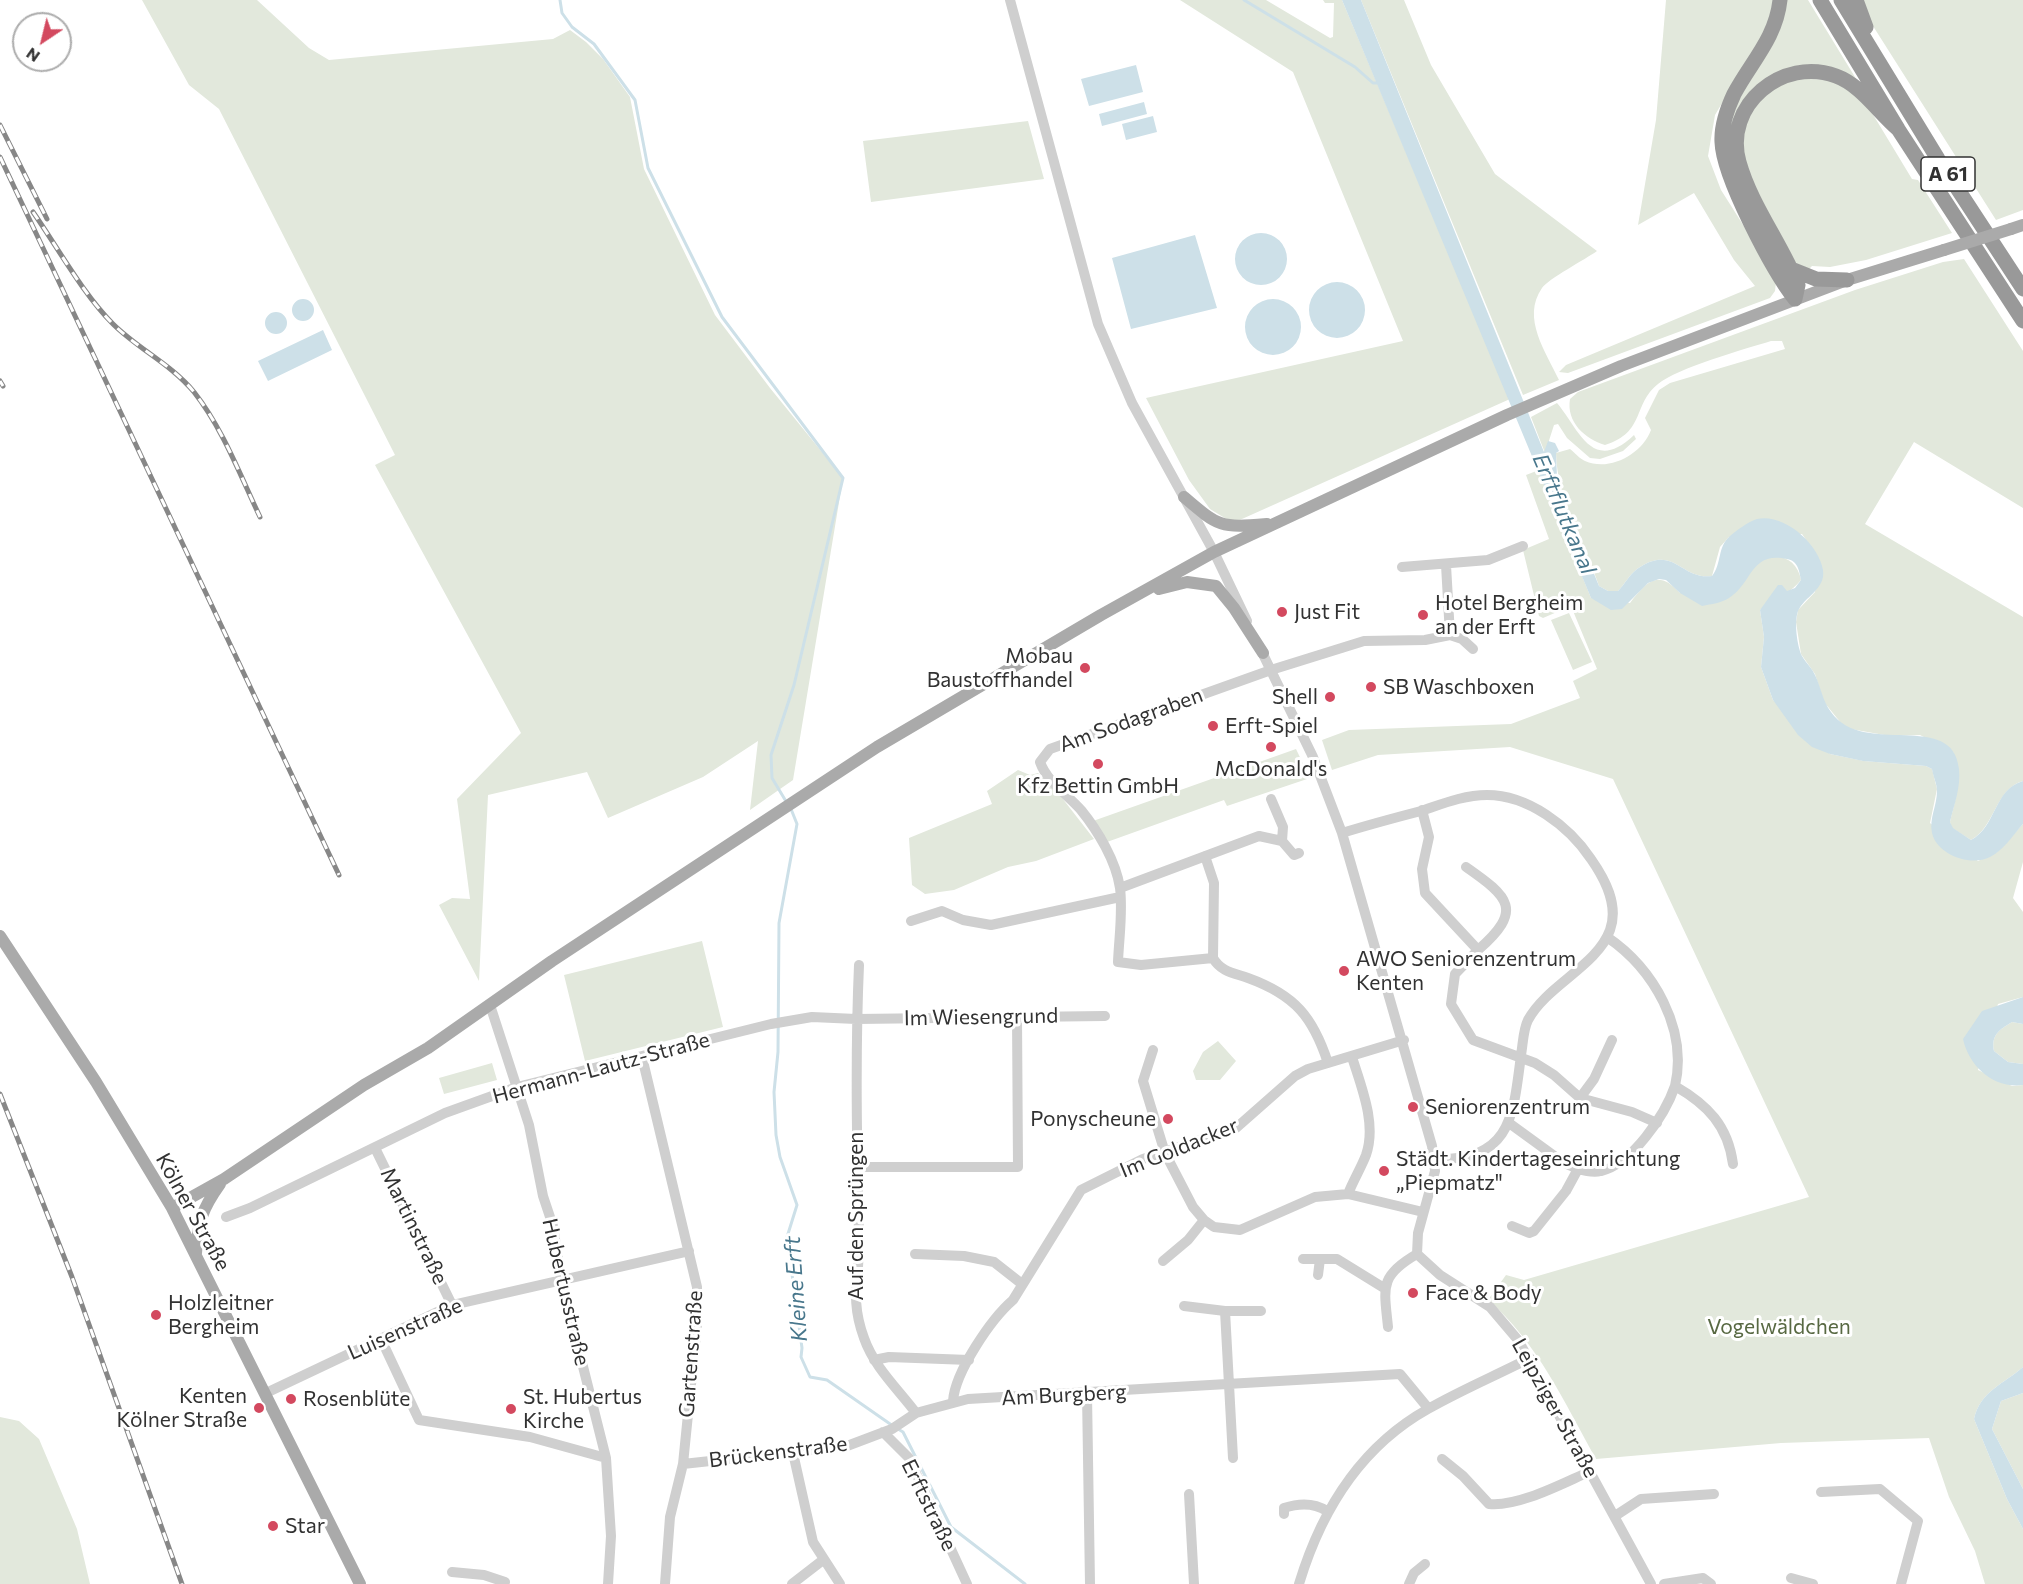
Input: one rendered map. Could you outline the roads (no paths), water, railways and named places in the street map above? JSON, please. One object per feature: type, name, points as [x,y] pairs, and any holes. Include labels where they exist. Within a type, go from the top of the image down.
[{"type":"highway","points":[[1780,0],[1767,42],[1729,105],[1722,131],[1722,145],[1727,169],[1739,197],[1795,299]]},
{"type":"highway","name":"A 61","points":[[1820,0],[1898,129],[2023,321]]},
{"type":"highway","name":"A 61","points":[[1841,0],[2023,289]]},
{"type":"highway","points":[[1856,0],[1876,58]]},
{"type":"highway","points":[[1795,299],[1798,285],[1738,161],[1738,134],[1749,103],[1760,90],[1778,78],[1802,71],[1827,73],[1852,84],[1898,129]]},
{"type":"highway","points":[[1791,269],[1816,279],[1847,280]]},
{"type":"main road","points":[[172,1208],[224,1179],[877,747],[1214,552],[1535,403],[1847,280],[2017,227]]},
{"type":"main road","points":[[1184,497],[1210,520],[1224,527],[1274,523]]},
{"type":"main road","points":[[1143,592],[1187,582],[1216,586],[1234,608],[1263,653]]},
{"type":"main road","name":"Kölner Straße","points":[[0,936],[96,1082],[172,1208],[360,1584]]},
{"type":"main road","points":[[196,1254],[199,1220],[205,1205],[224,1179]]},
{"type":"street","points":[[1010,0],[1098,324],[1132,403],[1214,552],[1313,757],[1342,833],[1404,1040],[1434,1159],[1431,1192],[1418,1233],[1418,1254],[1395,1270],[1384,1288],[1388,1327]]},
{"type":"street","points":[[1402,567],[1488,560],[1522,546]]},
{"type":"street","points":[[1446,565],[1450,635]]},
{"type":"street","points":[[1271,669],[1364,641],[1425,640],[1450,635],[1462,639],[1473,650]]},
{"type":"street","name":"Am Sodagraben","points":[[1212,958],[1141,965],[1118,962],[1120,892],[1110,858],[1089,820],[1045,775],[1040,762],[1050,749],[1271,669]]},
{"type":"street","points":[[1342,833],[1452,801],[1487,795],[1526,803],[1541,811],[1586,850],[1604,879],[1613,911],[1607,937],[1596,952],[1537,1006],[1527,1022],[1517,1095],[1509,1124],[1482,1154],[1468,1158],[1434,1159]]},
{"type":"street","points":[[1271,799],[1283,827],[1282,841]]},
{"type":"street","points":[[1422,810],[1429,837],[1422,869],[1425,893],[1478,950]]},
{"type":"street","points":[[911,921],[942,911],[963,920],[991,925],[1120,892],[1259,836],[1282,841],[1294,855],[1299,853]]},
{"type":"street","points":[[1205,856],[1214,883],[1212,958],[1224,970],[1271,988],[1295,1004],[1315,1029],[1328,1063]]},
{"type":"street","points":[[1466,867],[1497,889],[1506,904],[1504,922],[1455,974],[1451,1004],[1473,1040],[1545,1069],[1580,1098],[1632,1112],[1657,1123]]},
{"type":"street","points":[[1509,1124],[1564,1163],[1591,1172],[1613,1167],[1627,1156],[1657,1123],[1669,1105],[1676,1086],[1680,1062],[1678,1041],[1643,968],[1607,937]]},
{"type":"street","name":"Auf den Sprüngen","points":[[859,965],[856,1019],[856,1167],[859,1242],[854,1293],[857,1318],[874,1360],[916,1413]]},
{"type":"street","name":"Hubertusstraße","points":[[490,1005],[529,1125],[543,1196],[553,1226],[561,1279],[606,1458],[611,1536],[608,1584]]},
{"type":"street","points":[[856,1167],[1018,1167],[1017,1016]]},
{"type":"street","name":"Im Wiesengrund","points":[[856,1019],[1106,1016]]},
{"type":"street","name":"Hermann-Lautz-Straße","points":[[226,1217],[250,1208],[445,1113],[517,1087],[789,1020],[812,1017],[856,1019]]},
{"type":"street","name":"Im Goldacker","points":[[953,1401],[954,1390],[969,1360],[1000,1311],[1013,1300],[1081,1190],[1143,1159],[1236,1128],[1294,1076],[1404,1040]]},
{"type":"street","points":[[1580,1098],[1594,1079],[1612,1040]]},
{"type":"street","points":[[1153,1050],[1143,1081],[1165,1153],[1192,1207],[1204,1220],[1221,1228],[1240,1230],[1315,1197],[1348,1194],[1423,1212]]},
{"type":"street","name":"Gartenstraße","points":[[642,1057],[698,1287],[697,1325],[683,1464],[670,1518],[665,1584]]},
{"type":"street","points":[[1348,1194],[1366,1154],[1370,1134],[1366,1106],[1352,1057]]},
{"type":"street","points":[[1676,1086],[1699,1100],[1714,1115],[1730,1148],[1733,1164]]},
{"type":"street","name":"Martinstraße","points":[[375,1148],[452,1305]]},
{"type":"street","points":[[1512,1226],[1529,1233],[1538,1228],[1566,1191],[1578,1169]]},
{"type":"street","points":[[1163,1261],[1188,1240],[1204,1220]]},
{"type":"street","name":"Luisenstraße","points":[[266,1393],[452,1305],[689,1251]]},
{"type":"street","points":[[915,1254],[964,1256],[994,1262],[1022,1284]]},
{"type":"street","name":"Leipziger Straße","points":[[1418,1254],[1440,1275],[1490,1307],[1530,1358],[1651,1584]]},
{"type":"street","points":[[1303,1259],[1336,1259],[1384,1288]]},
{"type":"street","points":[[1318,1275],[1320,1259]]},
{"type":"street","points":[[1184,1306],[1225,1311],[1261,1311]]},
{"type":"street","points":[[1225,1311],[1233,1458]]},
{"type":"street","points":[[381,1339],[419,1420],[530,1437],[606,1458]]},
{"type":"street","points":[[874,1360],[889,1357],[969,1360]]},
{"type":"street","points":[[1299,1584],[1310,1549],[1327,1511],[1360,1464],[1428,1408],[1530,1358]]},
{"type":"street","name":"Am Burgberg","points":[[905,1422],[916,1413],[953,1401],[1400,1374],[1428,1408]]},
{"type":"street","points":[[1087,1394],[1090,1584]]},
{"type":"street","name":"Brückenstraße","points":[[683,1464],[847,1446],[905,1422]]},
{"type":"street","name":"Erftstraße","points":[[887,1430],[909,1458],[967,1584]]},
{"type":"street","points":[[793,1453],[813,1542],[840,1584]]},
{"type":"street","points":[[1442,1459],[1463,1476],[1489,1504],[1500,1505],[1553,1488],[1591,1471]]},
{"type":"street","points":[[1821,1492],[1880,1489],[1918,1521],[1900,1584]]},
{"type":"street","points":[[1189,1494],[1194,1584]]},
{"type":"street","points":[[1615,1516],[1641,1499],[1714,1494]]},
{"type":"street","points":[[1284,1514],[1284,1508],[1299,1504],[1318,1505],[1327,1511]]},
{"type":"street","points":[[792,1584],[823,1560]]},
{"type":"street","points":[[1409,1584],[1414,1573],[1425,1564]]},
{"type":"street","points":[[452,1572],[484,1575],[509,1583]]},
{"type":"street","points":[[1664,1584],[1703,1578],[1711,1584]]},
{"type":"street","points":[[1791,1578],[1813,1584]]},
{"type":"water","name":"Erftflutkanal","points":[[1342,0],[1361,0],[1544,452],[1548,441],[1555,443],[1559,451],[1556,453],[1557,477],[1599,586],[1608,591],[1618,591],[1637,569],[1660,560],[1669,561],[1701,576],[1712,576],[1726,540],[1743,526],[1757,519],[1767,518],[1778,521],[1799,532],[1815,550],[1823,570],[1823,577],[1818,588],[1798,611],[1797,640],[1800,652],[1814,672],[1831,712],[1845,725],[1864,732],[1924,737],[1941,741],[1953,751],[1959,769],[1959,782],[1950,822],[1953,828],[1971,840],[1986,826],[2006,792],[2023,781],[2023,824],[1999,851],[1982,860],[1965,860],[1948,853],[1935,841],[1931,828],[1937,791],[1932,769],[1926,766],[1863,761],[1830,754],[1812,747],[1798,735],[1773,700],[1761,667],[1764,637],[1760,610],[1778,585],[1782,585],[1787,591],[1795,588],[1801,580],[1794,562],[1775,558],[1766,560],[1753,570],[1737,592],[1729,598],[1702,606],[1680,593],[1666,580],[1659,579],[1648,583],[1622,609],[1611,610],[1591,598]]},
{"type":"water","points":[[1136,65],[1143,92],[1089,106],[1081,79]]},
{"type":"water","points":[[1144,102],[1147,114],[1102,126],[1099,114]]},
{"type":"water","points":[[1153,116],[1157,132],[1126,140],[1122,124]]},
{"type":"water","points":[[1256,233],[1266,233],[1276,237],[1283,244],[1287,259],[1283,274],[1276,281],[1266,285],[1256,285],[1246,281],[1239,274],[1235,264],[1235,254],[1239,244],[1246,237]]},
{"type":"water","points":[[1195,235],[1217,308],[1131,329],[1112,258]]},
{"type":"water","points":[[1337,282],[1348,284],[1357,290],[1363,299],[1365,310],[1363,321],[1357,330],[1348,336],[1337,338],[1326,336],[1317,330],[1311,321],[1309,310],[1311,299],[1317,290],[1326,284]]},
{"type":"water","points":[[303,299],[311,302],[314,310],[311,318],[303,321],[295,318],[292,310],[295,302]]},
{"type":"water","points":[[1273,299],[1284,301],[1293,307],[1299,316],[1301,327],[1299,338],[1293,347],[1284,353],[1273,355],[1262,353],[1253,347],[1247,338],[1245,327],[1247,316],[1253,307],[1262,301]]},
{"type":"water","points":[[276,312],[284,315],[287,323],[284,331],[276,334],[268,331],[265,323],[268,315]]},
{"type":"water","points":[[323,330],[332,350],[268,381],[258,361]]},
{"type":"water","points":[[2023,997],[2023,1024],[2012,1022],[2000,1030],[1993,1045],[1994,1051],[2008,1062],[2023,1064],[2023,1085],[2012,1085],[1984,1074],[1971,1058],[1963,1039],[1982,1011]]},
{"type":"water","points":[[2023,1367],[2023,1393],[2001,1401],[1992,1429],[2023,1489],[2023,1529],[2007,1499],[1974,1419],[1977,1409],[1987,1395]]},
{"type":"waterway","points":[[560,0],[562,13],[572,27],[594,44],[635,100],[648,168],[722,317],[843,478],[794,685],[771,755],[772,778],[787,803]]},
{"type":"waterway","points":[[1244,0],[1355,67],[1373,83],[1379,83]]},
{"type":"waterway","name":"Kleine Erft","points":[[791,809],[797,824],[779,923],[778,1052],[774,1092],[776,1135],[780,1157],[797,1205],[787,1237],[802,1348],[801,1357],[810,1377],[827,1380],[893,1426]]},
{"type":"waterway","name":"Kleine Erft","points":[[898,1429],[903,1432],[951,1527],[1025,1584]]},
{"type":"railway","points":[[0,125],[47,219]]},
{"type":"railway","points":[[0,157],[339,875]]},
{"type":"railway","points":[[33,212],[81,285],[102,312],[123,333],[175,373],[194,392],[214,421],[260,517]]},
{"type":"railway","points":[[0,381],[3,386]]},
{"type":"railway","points":[[0,1094],[72,1277],[182,1584]]},
{"type":"place","name":"Just Fit","points":[[1282,612]]},
{"type":"place","name":"Hotel Bergheim an der Erft","points":[[1423,615]]},
{"type":"place","name":"Mobau Baustoffhandel","points":[[1085,668]]},
{"type":"place","name":"SB Waschboxen","points":[[1371,687]]},
{"type":"place","name":"Shell","points":[[1330,697]]},
{"type":"place","name":"Erft-Spiel","points":[[1213,726]]},
{"type":"place","name":"McDonald's","points":[[1271,747]]},
{"type":"place","name":"Kfz Bettin GmbH","points":[[1098,764]]},
{"type":"place","name":"AWO Seniorenzentrum Kenten","points":[[1344,971]]},
{"type":"place","name":"Seniorenzentrum","points":[[1413,1107]]},
{"type":"place","name":"Ponyscheune","points":[[1168,1119]]},
{"type":"place","name":"Städt. Kindertageseinrichtung „Piepmatz\"","points":[[1384,1171]]},
{"type":"place","name":"Face & Body","points":[[1413,1293]]},
{"type":"place","name":"Holzleitner Bergheim","points":[[156,1315]]},
{"type":"place","name":"Rosenblüte","points":[[291,1399]]},
{"type":"place","name":"Kenten Kölner Straße","points":[[259,1408]]},
{"type":"place","name":"St. Hubertus Kirche","points":[[511,1409]]},
{"type":"place","name":"Star","points":[[273,1526]]},
{"type":"park label","name":"Vogelwäldchen","points":[[1779,1327]]}]
